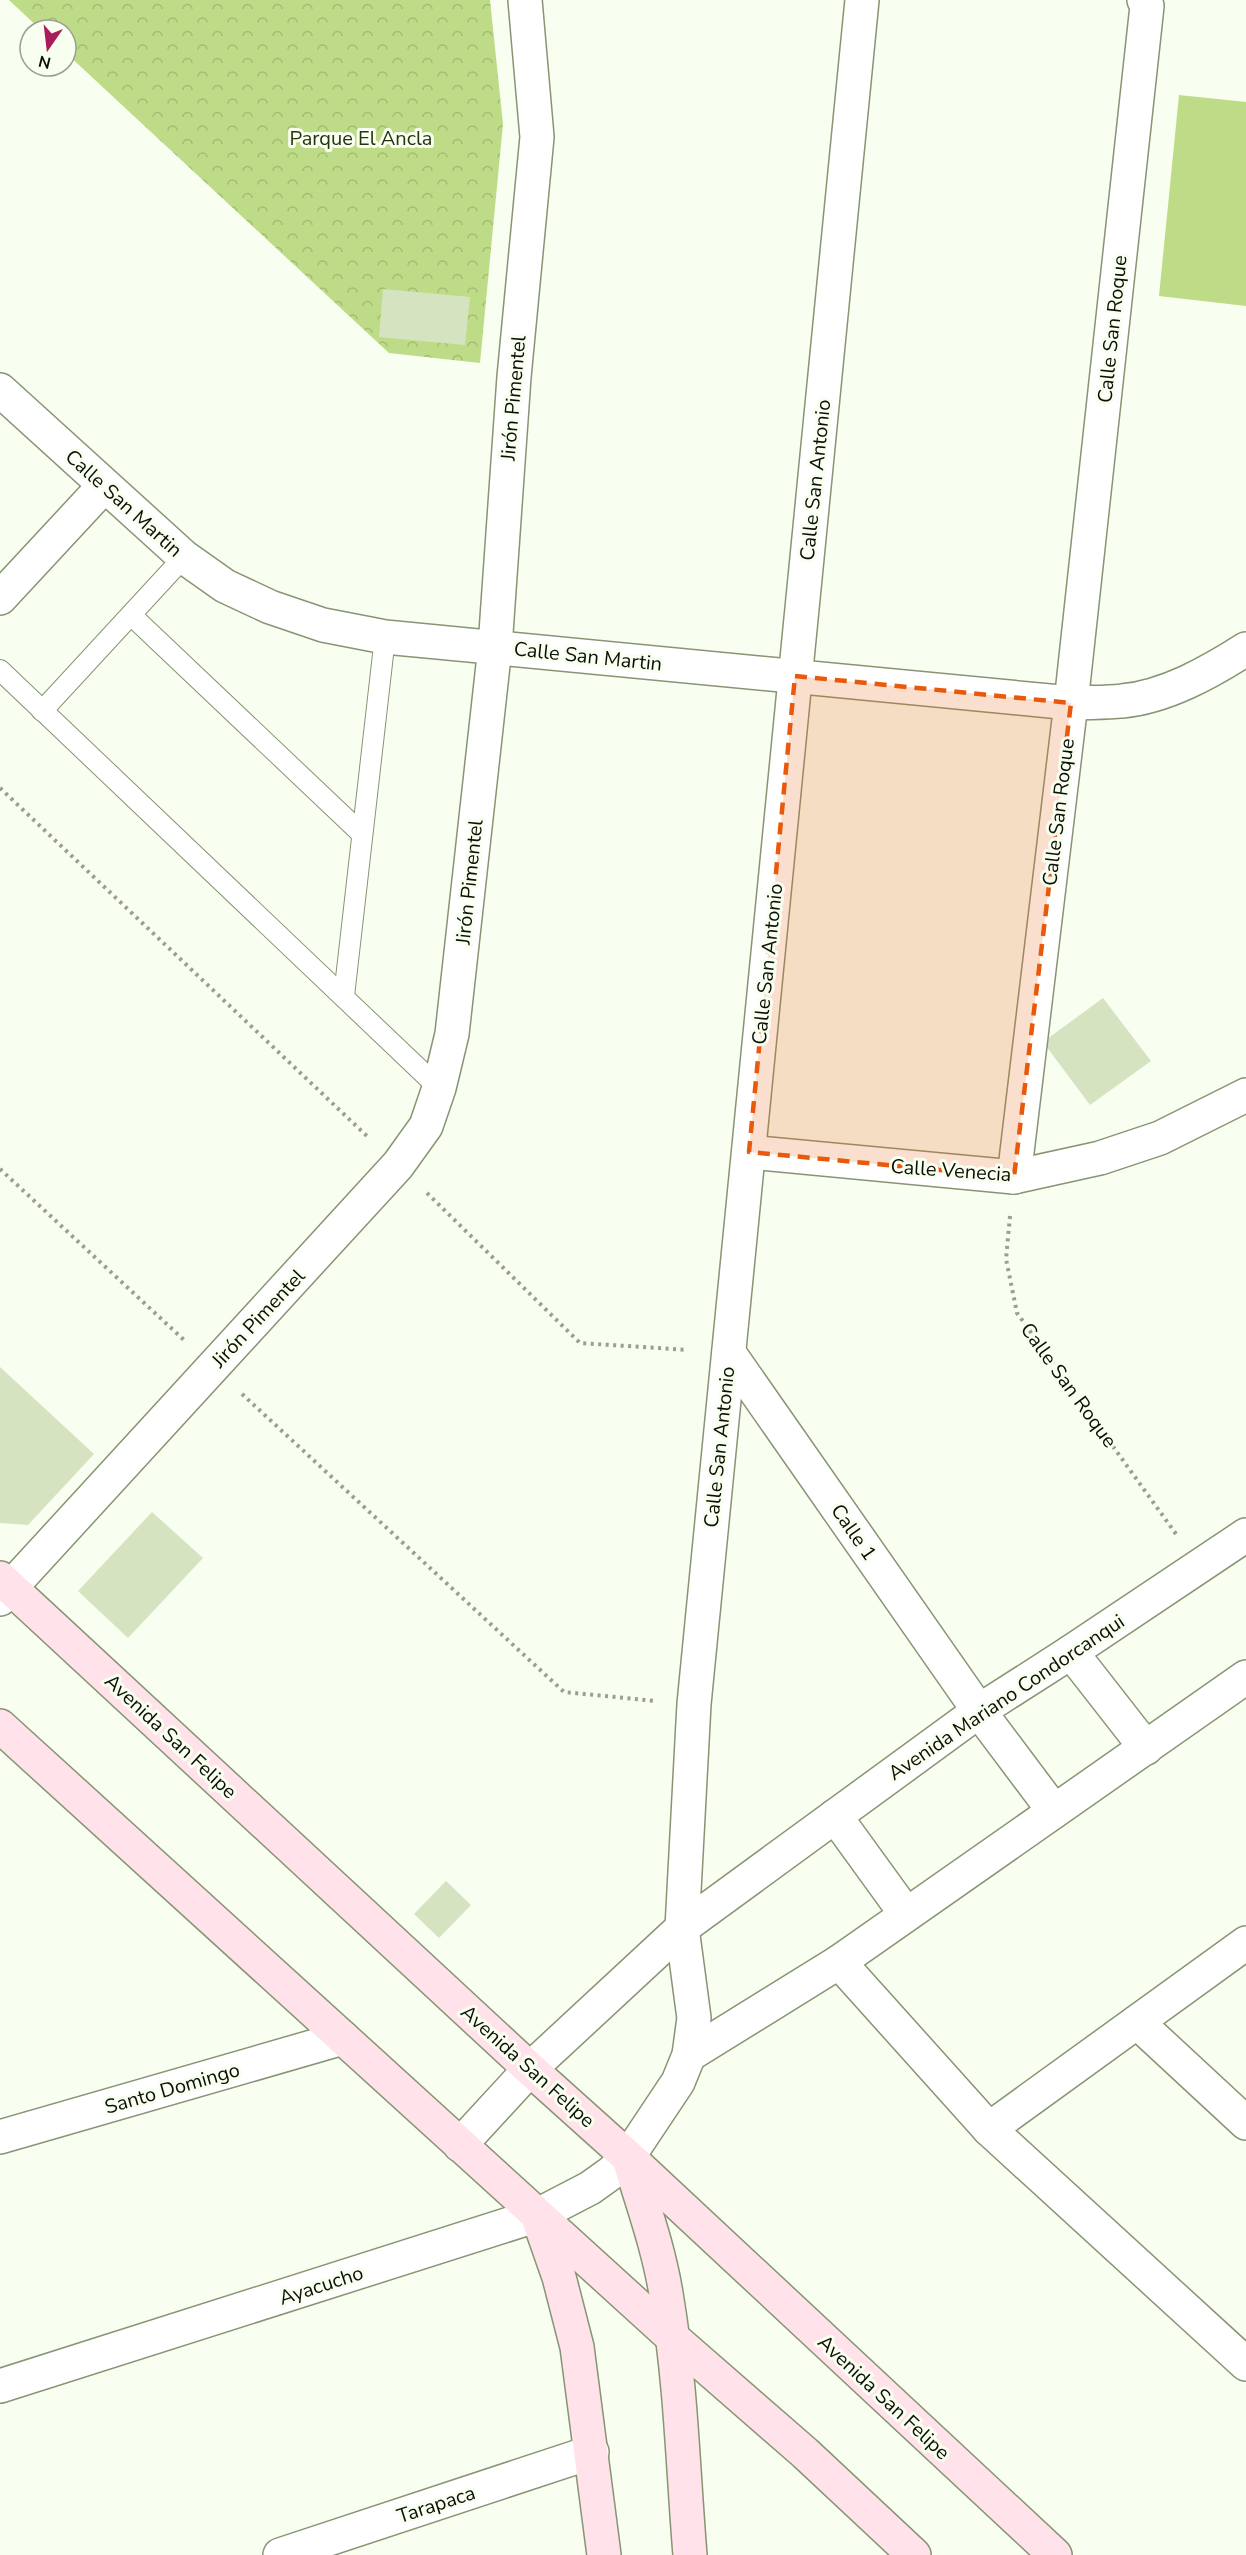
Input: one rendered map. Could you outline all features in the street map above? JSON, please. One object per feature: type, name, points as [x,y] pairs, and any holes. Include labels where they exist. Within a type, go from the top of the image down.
[{"type":"main road","name":"Avenida San Felipe","points":[[4,1588],[628,2157],[1055,2555]]},
{"type":"main road","points":[[0,1726],[673,2338],[805,2453],[914,2555]]},
{"type":"main road","points":[[628,2157],[650,2227],[667,2297],[673,2338],[690,2555]]},
{"type":"main road","points":[[538,2216],[559,2277],[577,2347],[604,2555]]},
{"type":"street","name":"Jirón Pimentel","points":[[4,1588],[213,1367],[398,1165],[426,1126],[439,1088],[452,1034],[495,647],[514,377],[537,137],[525,0]]},
{"type":"street","name":"Calle San Antonio","points":[[682,1928],[694,1704],[862,0]]},
{"type":"street","name":"Calle San Roque","points":[[1014,1177],[1152,2]]},
{"type":"street","name":"Calle San Martin","points":[[0,390],[184,557],[225,586],[270,607],[323,625],[385,637],[1071,703],[1124,701],[1170,689],[1221,665],[1246,649]]},
{"type":"street","points":[[0,598],[104,486]]},
{"type":"street","name":"Calle Venecia","points":[[749,1152],[1014,1177],[1100,1158],[1160,1138],[1246,1095]]},
{"type":"street","name":"Calle 1","points":[[729,1353],[979,1710],[1054,1811]]},
{"type":"street","name":"Avenida Mariano Condorcanqui","points":[[460,2145],[530,2069],[682,1928],[979,1710],[1245,1538]]},
{"type":"street","points":[[1071,1652],[1146,1748]]},
{"type":"street","points":[[689,2055],[839,1962],[1246,1677]]},
{"type":"street","points":[[835,1816],[906,1914]]},
{"type":"street","points":[[628,2157],[678,2082],[689,2055],[694,2018],[682,1928]]},
{"type":"street","points":[[989,2129],[1246,1943]]},
{"type":"street","points":[[839,1962],[989,2129],[1246,2364]]},
{"type":"street","points":[[1137,2022],[1246,2123]]},
{"type":"street","name":"Santo Domingo","points":[[0,2137],[344,2038]]},
{"type":"street","name":"Ayacucho","points":[[0,2386],[538,2216],[590,2188],[611,2174],[628,2157]]},
{"type":"street","name":"Tarapaca","points":[[280,2555],[592,2452]]},
{"type":"lane","points":[[42,711],[184,557]]},
{"type":"lane","points":[[131,615],[362,834]]},
{"type":"lane","points":[[344,996],[385,637]]},
{"type":"lane","points":[[0,670],[439,1088]]},
{"type":"path","points":[[0,788],[398,1165],[580,1343],[729,1353]]},
{"type":"path","points":[[0,1169],[564,1692],[694,1704]]},
{"type":"path","name":"Calle San Roque","points":[[1014,1177],[1006,1259],[1017,1313],[1199,1567]]},
{"type":"highlighted area","points":[[795,676],[1071,703],[1014,1177],[749,1152]]},
{"type":"green space","name":"Parque El Ancla","points":[[9,0],[490,0],[503,124],[480,363],[389,353],[78,64],[78,18],[28,18]]},
{"type":"green space","points":[[1179,95],[1246,102],[1246,306],[1159,296]]},
{"type":"building","points":[[383,289],[470,297],[465,345],[379,337]]},
{"type":"building","points":[[1103,998],[1151,1061],[1090,1105],[1043,1042]]},
{"type":"building","points":[[0,1367],[94,1454],[28,1525],[0,1523]]},
{"type":"building","points":[[152,1512],[203,1558],[128,1638],[78,1591]]},
{"type":"building","points":[[446,1881],[471,1905],[439,1938],[414,1914]]}]
